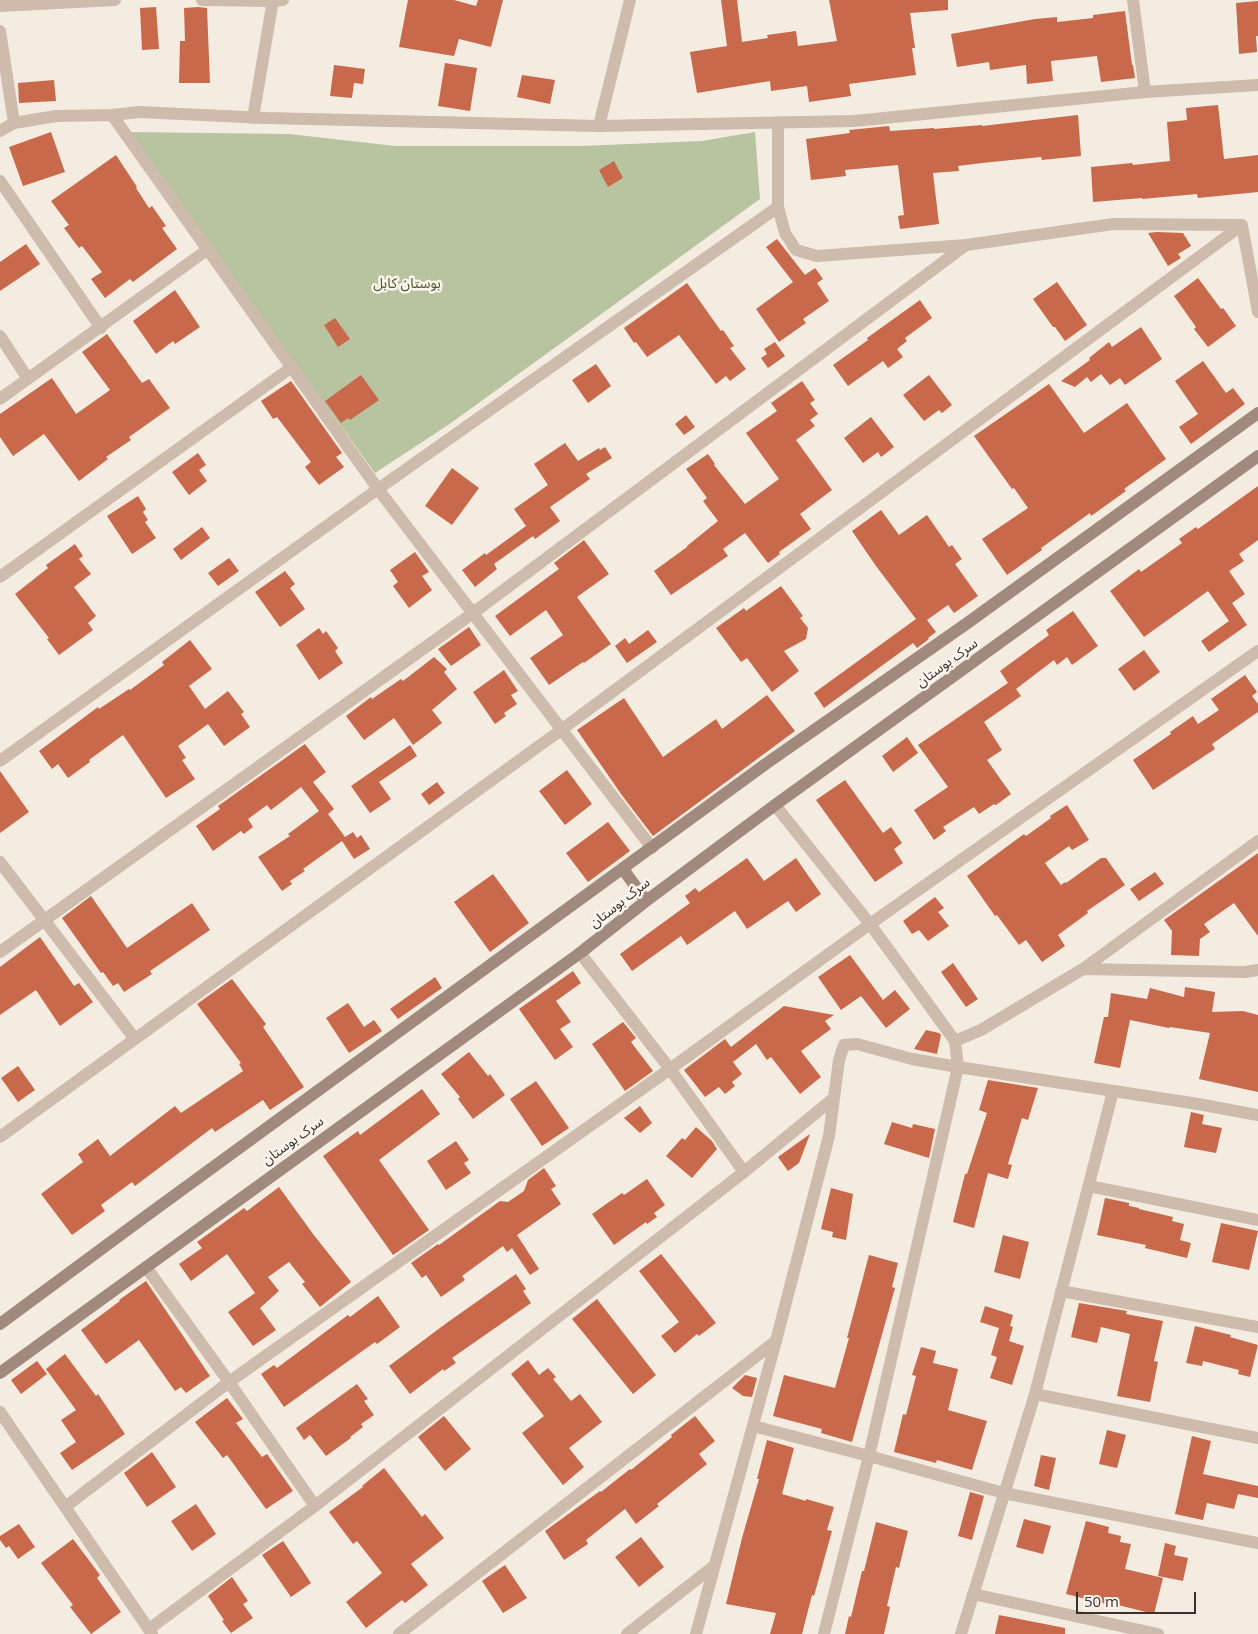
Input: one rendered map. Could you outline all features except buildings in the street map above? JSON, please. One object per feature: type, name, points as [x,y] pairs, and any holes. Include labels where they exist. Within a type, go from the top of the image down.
[{"type":"street","points":[[0,6],[115,0]]},
{"type":"street","points":[[202,0],[276,0],[253,118]]},
{"type":"street","points":[[599,126],[630,0]]},
{"type":"street","points":[[1133,0],[1146,92]]},
{"type":"street","points":[[0,31],[14,123]]},
{"type":"street","points":[[0,131],[14,123],[56,116],[112,115],[139,112],[253,118],[599,126],[778,124],[854,121],[1146,92],[1258,85]]},
{"type":"street","points":[[112,115],[206,250],[378,489],[652,848]]},
{"type":"street","points":[[778,124],[778,207],[785,233],[796,250],[817,256],[966,245],[1113,224],[1242,225]]},
{"type":"street","points":[[0,181],[101,328]]},
{"type":"street","points":[[0,761],[378,489],[778,207]]},
{"type":"street","points":[[1242,225],[1258,312]]},
{"type":"street","points":[[0,1137],[561,730],[1242,225]]},
{"type":"street","points":[[0,952],[473,613],[966,245]]},
{"type":"street","points":[[0,399],[101,328],[206,250]]},
{"type":"street","points":[[0,336],[28,379]]},
{"type":"street","points":[[0,577],[292,367]]},
{"type":"street","name":"سرک بوستان","points":[[0,1324],[767,763],[974,618],[1258,413]]},
{"type":"street","name":"سرک بوستان","points":[[0,1373],[580,953],[646,901],[775,805],[1258,456]]},
{"type":"street","points":[[65,1507],[229,1382],[670,1069],[870,924],[1258,650]]},
{"type":"street","points":[[775,805],[870,924],[955,1041],[958,1067],[869,1456],[824,1634]]},
{"type":"street","points":[[955,1041],[981,1030],[1084,969],[1258,841]]},
{"type":"street","points":[[0,862],[134,1039]]},
{"type":"street","points":[[623,869],[646,901]]},
{"type":"street","points":[[580,953],[670,1069],[744,1172]]},
{"type":"street","points":[[1084,969],[1245,972],[1258,970]]},
{"type":"street","points":[[696,1634],[776,1341],[828,1136],[839,1060],[844,1045],[857,1044],[912,1059],[1258,1115]]},
{"type":"street","points":[[961,1634],[1035,1394],[1113,1091]]},
{"type":"street","points":[[0,1412],[151,1632],[744,1172],[834,1098]]},
{"type":"street","points":[[1089,1186],[1258,1220]]},
{"type":"street","points":[[146,1267],[315,1506]]},
{"type":"street","points":[[1062,1291],[1258,1327]]},
{"type":"street","points":[[398,1634],[776,1341]]},
{"type":"street","points":[[1035,1394],[1258,1438]]},
{"type":"street","points":[[753,1426],[1004,1493],[1258,1543]]},
{"type":"street","points":[[627,1634],[714,1566]]},
{"type":"street","points":[[973,1594],[1158,1634]]},
{"type":"green space","name":"بوستان کابل","points":[[127,132],[289,134],[395,146],[582,146],[702,141],[755,132],[760,199],[451,423],[375,473]]}]
